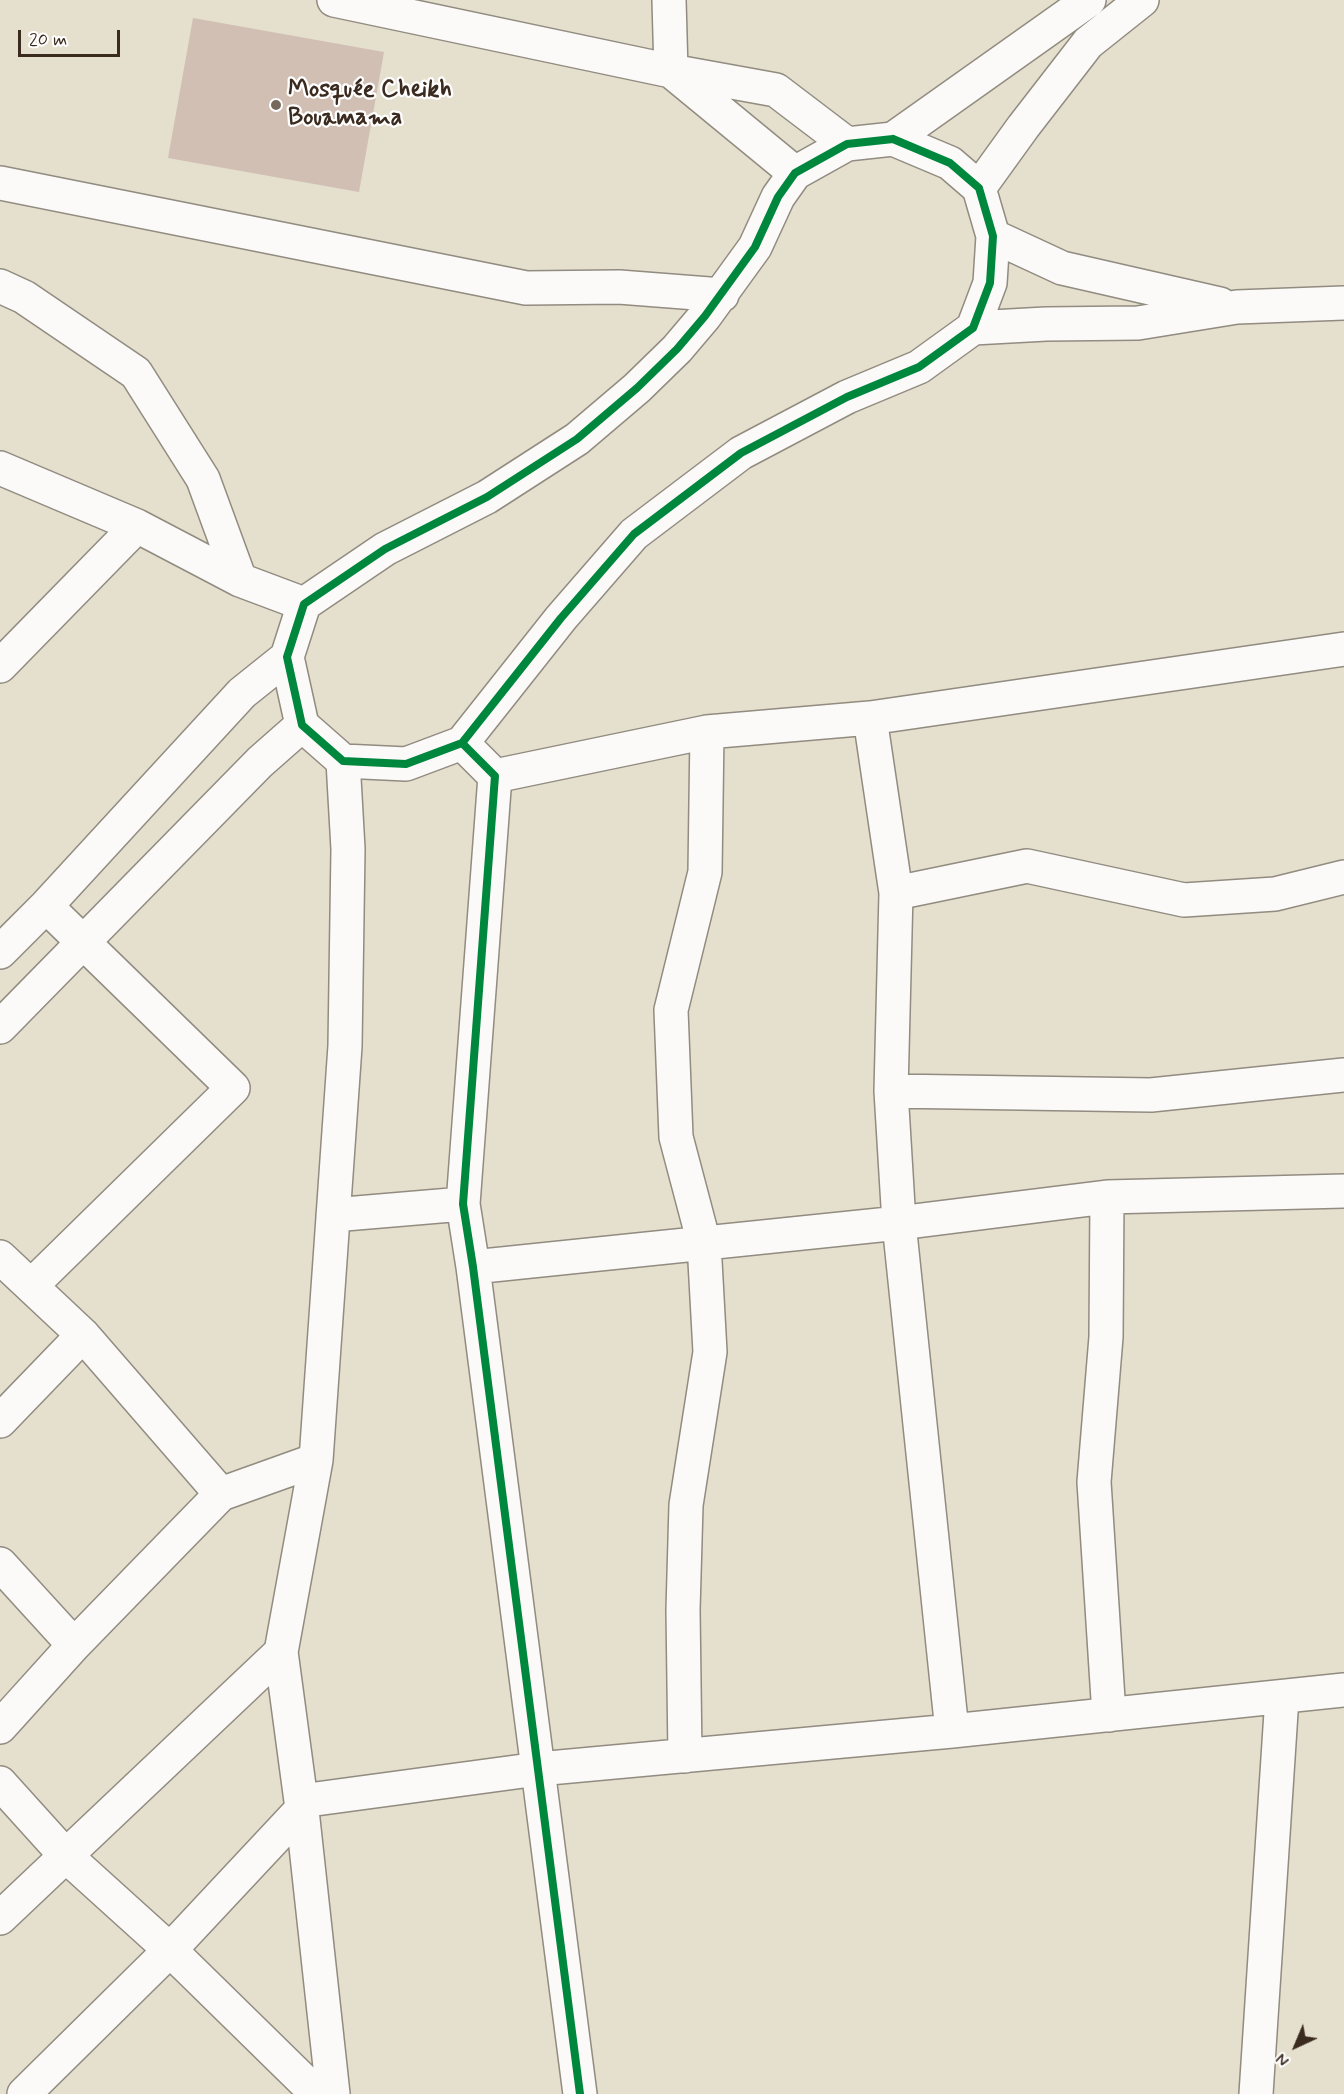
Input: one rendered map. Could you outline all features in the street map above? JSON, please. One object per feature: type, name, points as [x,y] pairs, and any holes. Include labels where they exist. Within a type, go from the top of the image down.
[{"type":"street","points":[[334,0],[671,71],[776,90],[847,144]]},
{"type":"street","points":[[669,0],[671,71],[795,173]]},
{"type":"street","points":[[893,139],[1089,0]]},
{"type":"street","points":[[979,188],[1088,43],[1142,0]]},
{"type":"street","points":[[5,938],[46,906],[242,693],[286,657],[304,604],[385,549],[487,497],[577,439],[637,388],[677,349],[722,295],[755,247],[778,197],[795,173],[847,144],[893,139],[950,163],[979,188],[993,236],[990,283],[973,328]]},
{"type":"street","points":[[0,183],[526,288],[619,287],[722,295]]},
{"type":"street","points":[[993,236],[1062,268],[1237,307]]},
{"type":"street","points":[[0,286],[24,297],[136,373],[203,479],[240,580]]},
{"type":"street","points":[[286,657],[302,725],[344,761],[406,764],[462,743],[561,618],[634,534],[741,453],[847,397],[919,367],[973,328],[1138,323],[1237,307],[1344,303]]},
{"type":"street","points":[[0,468],[137,526],[240,580],[304,604]]},
{"type":"street","points":[[0,666],[137,526]]},
{"type":"street","points":[[495,776],[708,732],[870,718],[1344,649]]},
{"type":"street","points":[[870,718],[896,893],[891,1091],[899,1223],[952,1731]]},
{"type":"street","points":[[0,1027],[260,762],[302,725]]},
{"type":"street","points":[[685,1756],[683,1610],[686,1505],[710,1352],[704,1243],[676,1137],[671,1010],[705,872],[708,732]]},
{"type":"street","points":[[462,743],[495,776],[463,1204],[473,1266],[580,2094]]},
{"type":"street","points":[[333,2094],[301,1806],[281,1652],[316,1460],[345,1034],[348,849],[344,761]]},
{"type":"street","points":[[896,893],[1027,866],[1184,900],[1275,894],[1344,877]]},
{"type":"street","points":[[31,1286],[233,1088],[46,906]]},
{"type":"street","points":[[891,1091],[1151,1095],[1344,1075]]},
{"type":"street","points":[[473,1266],[899,1223],[1107,1197],[1344,1191]]},
{"type":"street","points":[[1107,1197],[1106,1337],[1094,1482],[1109,1715]]},
{"type":"street","points":[[333,1215],[463,1204]]},
{"type":"street","points":[[0,1257],[83,1335],[221,1494]]},
{"type":"street","points":[[0,1421],[83,1335]]},
{"type":"street","points":[[0,1727],[74,1645],[221,1494],[316,1460]]},
{"type":"street","points":[[0,1564],[74,1645]]},
{"type":"street","points":[[0,1918],[281,1652]]},
{"type":"street","points":[[24,2094],[170,1950],[301,1806],[538,1769],[952,1731],[1344,1690]]},
{"type":"street","points":[[1256,2094],[1282,1697]]},
{"type":"street","points":[[0,1783],[66,1856],[170,1950],[316,2094]]},
{"type":"building","name":"Mosquée Cheikh Bouamama","points":[[193,18],[384,52],[359,192],[168,158]]},
{"type":"cycle path","points":[[893,139],[950,163],[979,188],[993,236],[990,283],[973,328],[919,367],[847,397],[741,453],[634,534],[561,618],[462,743],[406,764],[343,761],[302,725],[287,657],[304,604],[385,549],[487,497],[577,439],[637,388],[677,349],[705,316],[755,247],[778,197],[795,173],[847,144],[893,139]]},
{"type":"cycle path","points":[[462,743],[495,776],[463,1204],[580,2094]]},
{"type":"place","name":"Mosquée Cheikh Bouamama","points":[[276,105]]}]
